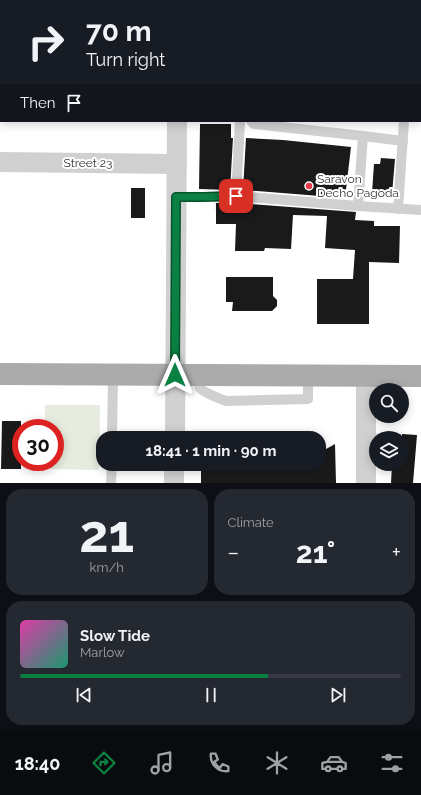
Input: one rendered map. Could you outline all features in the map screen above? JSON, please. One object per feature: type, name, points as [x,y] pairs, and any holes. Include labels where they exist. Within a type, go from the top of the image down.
[{"type":"main road","points":[[0,374],[421,376]]},
{"type":"street","points":[[175,431],[177,122]]},
{"type":"street","name":"Street 23","points":[[0,162],[177,164]]},
{"type":"street","points":[[366,376],[366,483]]},
{"type":"street","points":[[174,471],[174,483]]},
{"type":"lane","points":[[236,196],[240,122]]},
{"type":"lane","points":[[252,122],[254,124],[403,141]]},
{"type":"lane","points":[[398,208],[404,122]]},
{"type":"lane","points":[[358,206],[363,136]]},
{"type":"lane","points":[[176,197],[236,196],[421,210]]},
{"type":"lane","points":[[112,431],[113,375]]},
{"type":"lane","points":[[111,483],[112,471]]},
{"type":"shaded area","points":[[45,405],[100,405],[100,431],[96,431],[96,470],[64,469],[64,419],[45,419]]},
{"type":"building","points":[[200,124],[231,124],[231,138],[233,138],[230,190],[199,189]]},
{"type":"building","points":[[246,138],[351,147],[345,198],[243,190]]},
{"type":"building","points":[[381,158],[395,159],[392,194],[372,193],[374,164],[380,164]]},
{"type":"building","points":[[131,188],[145,188],[145,218],[131,218]]},
{"type":"building","points":[[216,203],[236,203],[356,212],[355,220],[374,221],[374,226],[400,226],[399,263],[369,262],[369,324],[317,324],[317,279],[353,279],[355,250],[325,248],[327,216],[293,215],[291,249],[265,248],[264,251],[235,251],[236,224],[216,224]]},
{"type":"building","points":[[226,277],[273,277],[273,296],[277,300],[277,306],[272,311],[232,311],[233,302],[226,302]]},
{"type":"building","points":[[2,421],[12,421],[12,469],[1,469]]},
{"type":"building","points":[[409,434],[417,435],[413,483],[391,483],[392,471],[409,471]]},
{"type":"building","points":[[335,444],[336,483],[201,483],[201,471],[326,471],[326,449]]},
{"type":"place","name":"Saravon Decho Pagoda","points":[[309,186]]},
{"type":"route","points":[[175,375],[176,197],[236,196]]}]
